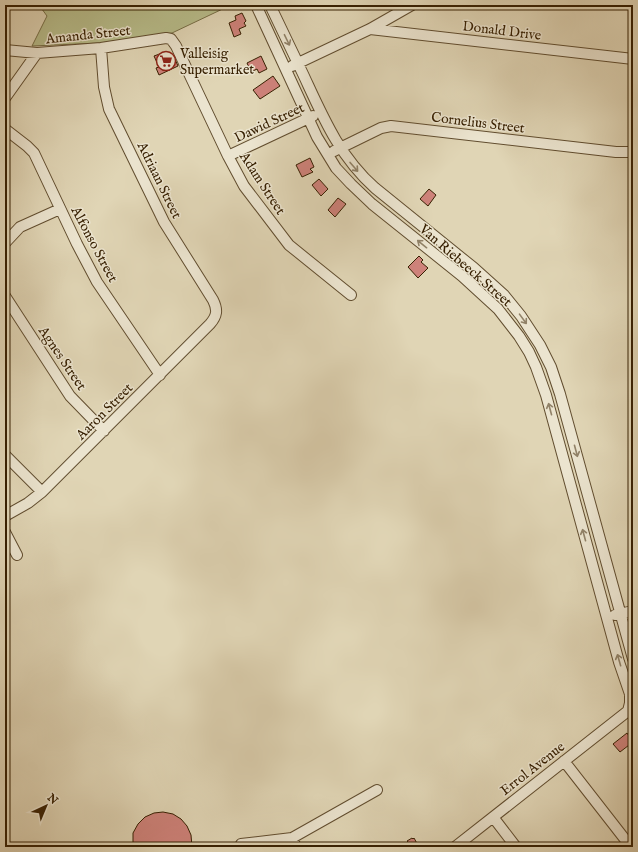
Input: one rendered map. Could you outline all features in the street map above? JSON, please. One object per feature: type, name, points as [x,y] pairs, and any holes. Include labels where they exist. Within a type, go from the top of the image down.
[{"type":"street","name":"Van Riebeeck Street","points":[[256,5],[308,119],[327,155],[336,168],[372,204],[488,299],[509,322],[529,352],[546,394],[607,617],[630,694],[630,709]]},
{"type":"street","name":"Van Riebeeck Street","points":[[270,5],[321,113],[348,160],[365,179],[498,290],[521,316],[540,345],[551,367],[560,394],[633,659]]},
{"type":"street","points":[[285,69],[370,29],[412,5]]},
{"type":"street","name":"Donald Drive","points":[[370,29],[632,59]]},
{"type":"street","name":"Amanda Street","points":[[5,50],[37,53],[101,48],[166,38],[173,41]]},
{"type":"street","name":"Adam Street","points":[[173,41],[244,186],[288,245],[350,296]]},
{"type":"street","name":"Adriaan Street","points":[[101,48],[104,87],[110,109],[164,222],[213,300],[216,307],[216,316]]},
{"type":"street","points":[[5,98],[37,53]]},
{"type":"street","name":"Dawid Street","points":[[228,156],[321,113]]},
{"type":"street","name":"Cornelius Street","points":[[327,155],[381,128],[391,126],[575,148],[624,153],[633,152]]},
{"type":"street","name":"Alfonso Street","points":[[5,129],[34,153],[60,209],[97,282],[160,375]]},
{"type":"street","points":[[5,243],[20,228],[60,209]]},
{"type":"street","name":"Agnes Street","points":[[5,296],[70,396],[104,431]]},
{"type":"street","name":"Aaron Street","points":[[5,516],[28,503],[42,492],[160,375],[216,316]]},
{"type":"street","points":[[529,352],[540,345]]},
{"type":"street","points":[[5,455],[42,492]]},
{"type":"street","points":[[5,532],[17,555]]},
{"type":"street","points":[[607,617],[633,610]]},
{"type":"street","name":"Errol Avenue","points":[[455,847],[630,709]]},
{"type":"street","points":[[564,761],[631,847]]},
{"type":"street","points":[[241,844],[294,842],[376,790]]},
{"type":"street","points":[[493,817],[516,847]]},
{"type":"green space","points":[[39,5],[231,5],[172,33],[100,43],[32,46],[47,16]]},
{"type":"building","points":[[242,13],[246,21],[244,23],[246,26],[239,29],[241,34],[234,37],[229,23],[236,20],[235,16]]},
{"type":"building","name":"Valleisig Supermarket","points":[[165,52],[174,57],[178,66],[159,75],[156,68],[159,67],[154,56]]},
{"type":"building","points":[[261,56],[267,69],[259,73],[257,69],[251,72],[247,63]]},
{"type":"building","points":[[273,76],[280,86],[260,99],[253,90]]},
{"type":"building","points":[[310,158],[314,167],[310,169],[313,172],[302,177],[296,165]]},
{"type":"building","points":[[319,179],[328,189],[321,196],[312,185]]},
{"type":"building","points":[[429,189],[436,195],[428,206],[420,199]]},
{"type":"building","points":[[338,198],[346,204],[335,217],[328,210]]},
{"type":"building","points":[[419,256],[423,260],[421,262],[428,268],[418,278],[408,267]]},
{"type":"building","points":[[627,733],[633,742],[620,752],[613,744]]},
{"type":"building","points":[[163,812],[173,814],[181,819],[187,826],[191,835],[192,847],[133,847],[133,833],[138,824],[145,817],[154,813]]},
{"type":"building","points":[[414,838],[419,847],[401,847],[409,843],[407,841]]},
{"type":"place","name":"Valleisig Supermarket","points":[[166,61]]}]
